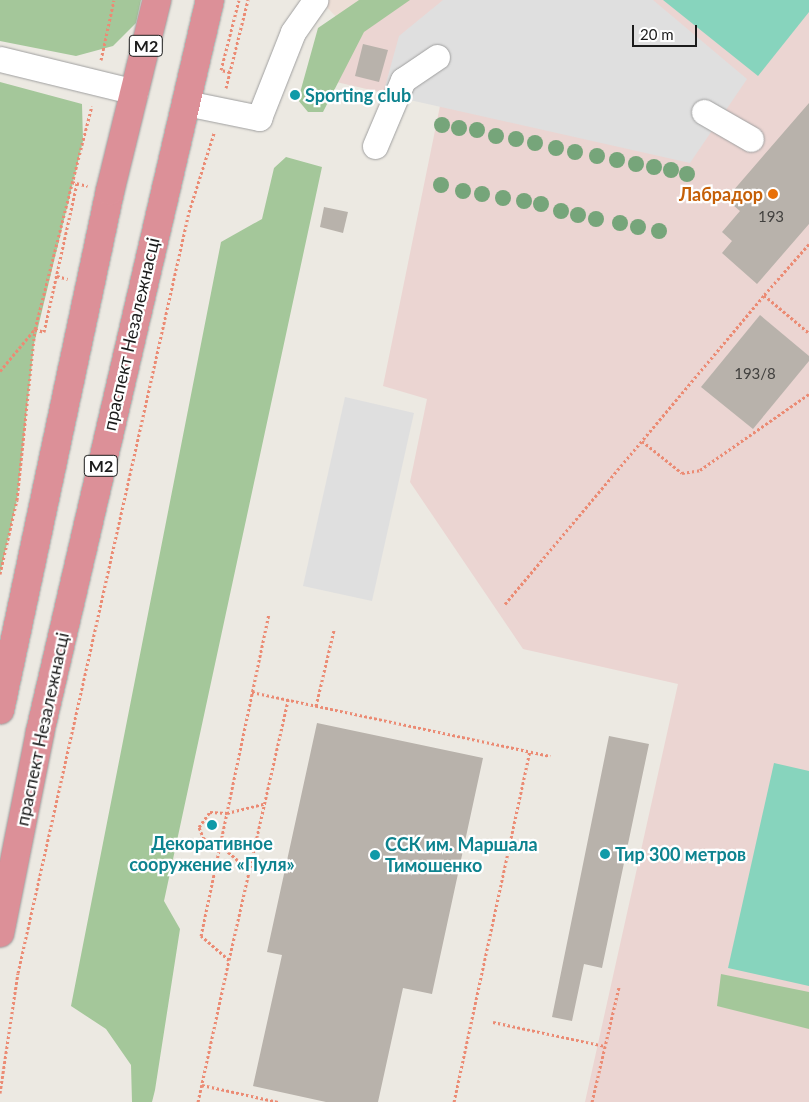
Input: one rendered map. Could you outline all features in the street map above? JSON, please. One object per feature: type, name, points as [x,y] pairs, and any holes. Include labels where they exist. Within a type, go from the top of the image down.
[{"type":"highway","name":"М2","points":[[0,710],[135,92],[157,0]]},
{"type":"highway","name":"праспект Незалежнасці","points":[[0,933],[43,722],[210,0]]},
{"type":"lane","points":[[186,103],[259,118],[293,32],[315,0]]},
{"type":"lane","points":[[375,146],[403,80],[437,57]]},
{"type":"lane","points":[[0,59],[96,85],[135,92]]},
{"type":"lane","points":[[704,112],[751,139]]},
{"type":"path","points":[[96,85],[114,0]]},
{"type":"path","points":[[230,72],[221,70],[239,0]]},
{"type":"path","points":[[0,574],[17,500],[36,329],[89,116]]},
{"type":"path","points":[[36,329],[44,332],[77,183]]},
{"type":"path","points":[[0,1093],[18,973],[189,212]]},
{"type":"path","points":[[505,604],[809,244]]},
{"type":"path","points":[[764,295],[809,333]]},
{"type":"path","points":[[0,370],[36,329]]},
{"type":"path","points":[[642,440],[682,472],[700,470],[809,394]]},
{"type":"path","points":[[229,960],[201,936],[269,614]]},
{"type":"path","points":[[316,706],[334,630]]},
{"type":"path","points":[[252,692],[550,756]]},
{"type":"path","points":[[198,1102],[288,700]]},
{"type":"path","points":[[454,1102],[530,751]]},
{"type":"path","points":[[249,870],[220,845],[204,839],[199,827],[210,812],[227,813],[264,804]]},
{"type":"path","points":[[592,1102],[619,987]]},
{"type":"path","points":[[493,1022],[605,1046]]},
{"type":"path","points":[[202,1085],[278,1102]]},
{"type":"shaded area","points":[[320,0],[376,0],[343,24]]},
{"type":"shaded area","name":"Sporting club","points":[[380,0],[809,0],[809,1102],[585,1102],[678,684],[523,649],[410,482],[427,399],[383,386],[440,106],[332,81]]},
{"type":"shaded area","points":[[443,0],[653,0],[747,79],[690,163],[383,94],[399,36]]},
{"type":"shaded area","points":[[345,397],[414,413],[372,601],[303,586]]},
{"type":"green space","points":[[0,0],[141,0],[136,23],[113,46],[76,56],[0,41]]},
{"type":"green space","points":[[359,0],[410,0],[364,32],[323,112],[308,112],[298,100],[318,28]]},
{"type":"green space","points":[[663,0],[809,0],[809,12],[758,76]]},
{"type":"green space","points":[[0,82],[82,104],[83,141],[34,344],[17,500],[0,574]]},
{"type":"green space","points":[[286,157],[322,167],[164,901],[180,929],[155,1090],[152,1102],[132,1102],[131,1065],[106,1029],[71,1006],[221,242],[262,219],[274,168]]},
{"type":"green space","points":[[774,763],[809,771],[809,986],[728,968]]},
{"type":"green space","points":[[721,974],[809,992],[809,1029],[717,1006]]},
{"type":"building","points":[[363,44],[388,50],[379,82],[355,76]]},
{"type":"building","points":[[809,103],[809,224],[757,284],[722,253],[732,241],[722,232],[740,211],[726,199]]},
{"type":"building","points":[[324,207],[348,212],[343,233],[320,227]]},
{"type":"building","points":[[760,315],[809,356],[809,361],[753,429],[701,387]]},
{"type":"building","name":"ССК им. Маршала Тимошенко","points":[[317,723],[483,758],[432,994],[403,988],[378,1102],[326,1102],[253,1086],[282,955],[267,952]]},
{"type":"building","name":"Тир 300 метров","points":[[609,736],[649,744],[602,968],[584,964],[572,1021],[552,1017]]},
{"type":"place","name":"Sporting club","points":[[295,95]]},
{"type":"place","name":"Лабрадор","points":[[773,194]]},
{"type":"place","name":"Декоративное сооружение «Пуля»","points":[[212,825]]},
{"type":"place","name":"Тир 300 метров","points":[[605,854]]},
{"type":"place","name":"ССК им. Маршала Тимошенко","points":[[375,855]]}]
